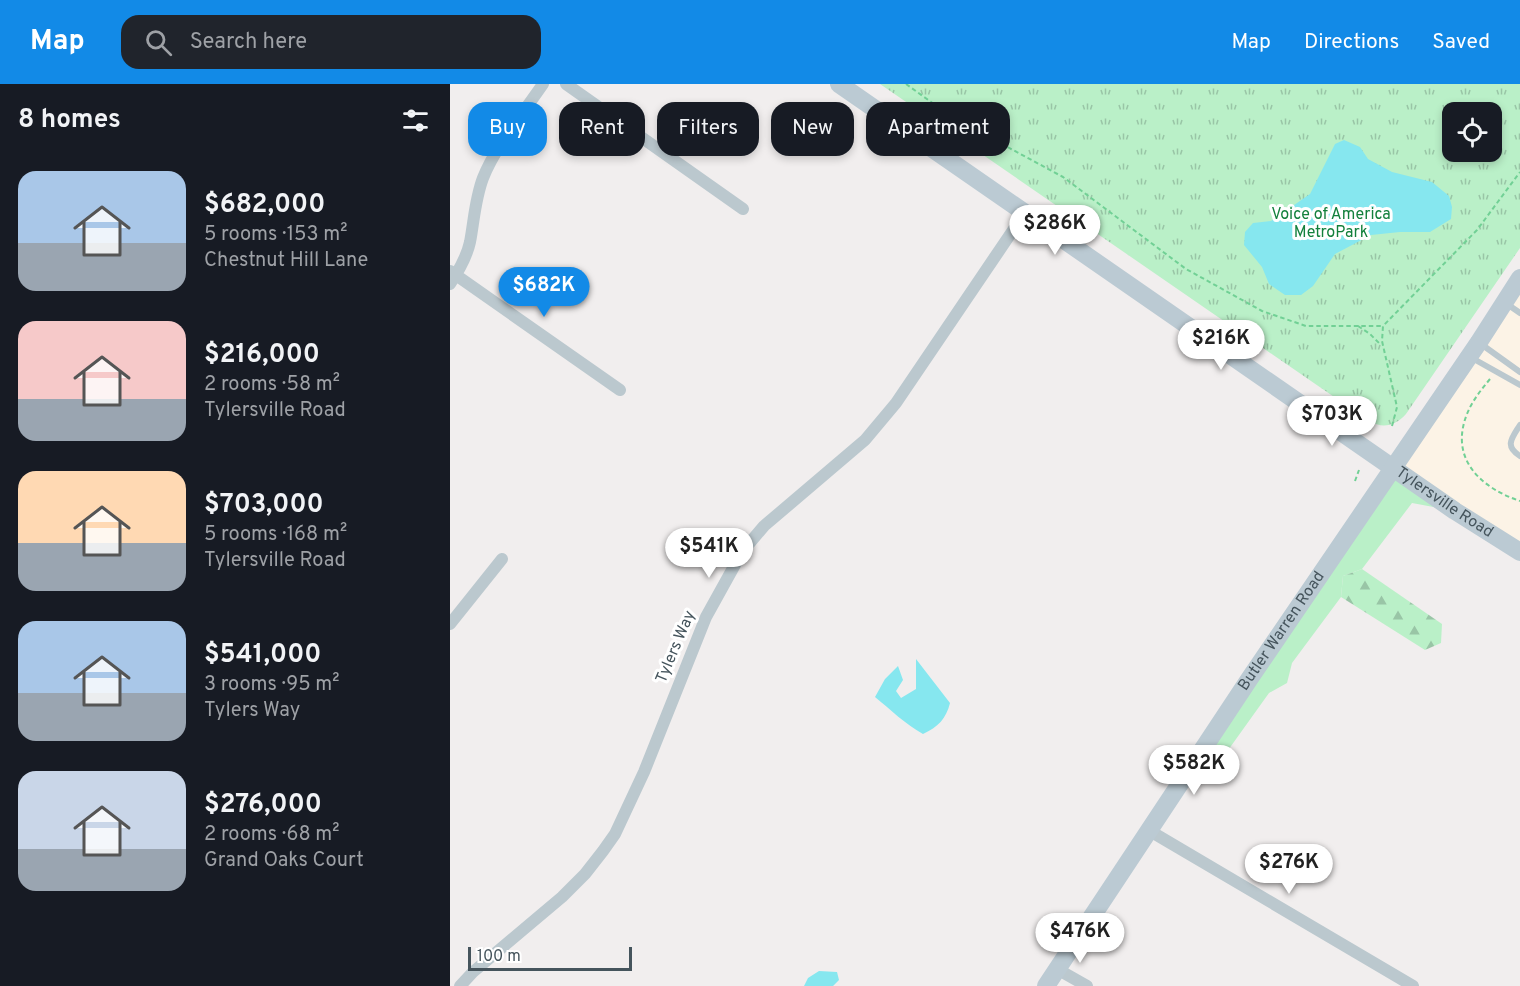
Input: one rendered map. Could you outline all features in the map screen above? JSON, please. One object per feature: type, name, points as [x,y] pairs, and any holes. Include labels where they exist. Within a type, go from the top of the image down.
[{"type":"main road","name":"Tylersville Road","points":[[839,84],[1393,468],[1520,552]]},
{"type":"main road","name":"Butler Warren Road","points":[[1046,986],[1250,678],[1520,278]]},
{"type":"street","points":[[543,84],[490,163],[482,180],[469,245],[452,277],[620,390]]},
{"type":"street","points":[[566,84],[743,209]]},
{"type":"street","name":"Tylers Way","points":[[460,986],[473,972],[562,897],[585,874],[603,851],[615,834],[644,772],[706,617],[742,552],[764,526],[839,464],[865,440],[884,418],[929,357],[1024,214]]},
{"type":"street","points":[[450,624],[502,559]]},
{"type":"street","points":[[1150,831],[1413,986]]},
{"type":"street","points":[[1057,969],[1087,986]]},
{"type":"lane","points":[[1504,302],[1520,313]]},
{"type":"lane","points":[[1474,349],[1495,371],[1520,386]]},
{"type":"lane","points":[[1474,349],[1520,372]]},
{"type":"lane","points":[[1520,425],[1509,446],[1520,456]]},
{"type":"path","points":[[906,84],[952,117],[1064,177],[1186,269],[1262,311],[1306,326],[1383,326]]},
{"type":"path","points":[[1392,426],[1397,407],[1383,348],[1383,326],[1477,230],[1520,172]]},
{"type":"path","points":[[1356,325],[1370,334],[1383,348]]},
{"type":"path","points":[[1495,371],[1474,399],[1466,415],[1462,433],[1464,453],[1472,470],[1486,486],[1501,495],[1520,501]]},
{"type":"path","points":[[1355,481],[1359,470]]},
{"type":"shaded area","points":[[1520,278],[1520,552],[1393,468]]},
{"type":"green space","name":"Voice of America MetroPark","points":[[880,84],[1520,84],[1520,248],[1406,414],[1389,425],[1379,425],[1369,421],[984,156],[1010,156],[1010,102],[906,102]]},
{"type":"green space","points":[[1393,468],[1455,511],[1412,503],[1362,569],[1343,576],[1341,597],[1292,663],[1287,683],[1269,693],[1211,774],[1194,764]]},
{"type":"green space","points":[[1362,569],[1442,624],[1441,643],[1425,650],[1341,597],[1343,576]]},
{"type":"water","points":[[1344,140],[1360,147],[1368,159],[1392,172],[1432,182],[1449,196],[1452,207],[1451,219],[1430,232],[1371,235],[1335,254],[1313,286],[1301,295],[1285,295],[1269,284],[1262,267],[1244,245],[1245,232],[1253,223],[1271,221],[1310,194],[1335,144]]},
{"type":"water","points":[[916,659],[950,703],[941,722],[923,734],[875,697],[885,679],[898,666],[903,680],[896,691],[901,698],[916,689]]},
{"type":"water","points":[[819,971],[837,972],[839,980],[833,986],[804,986],[808,978]]}]
